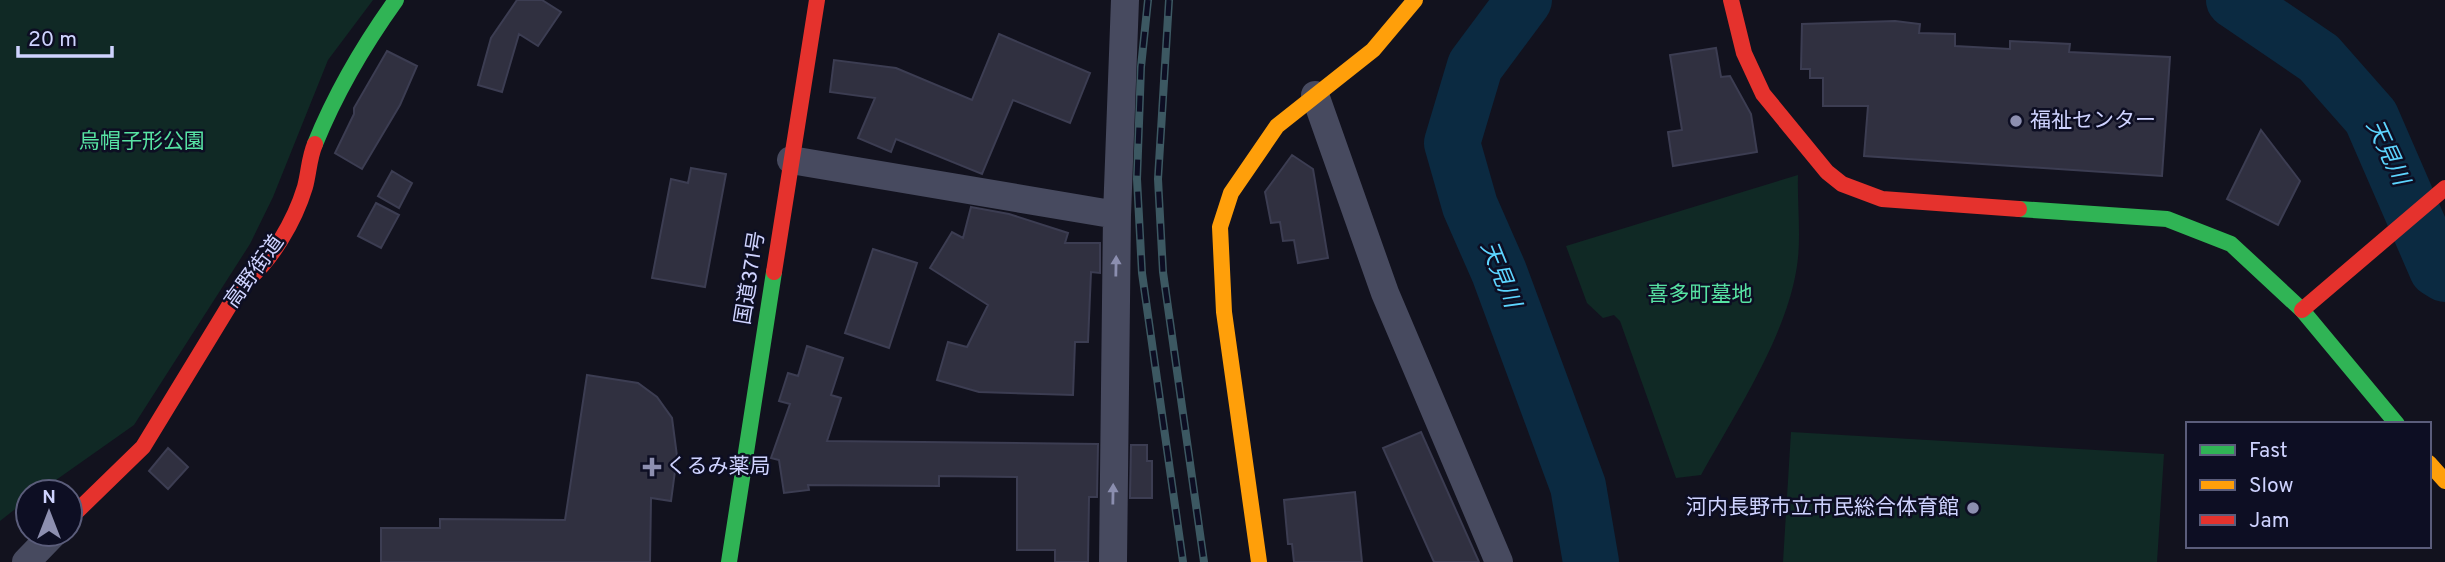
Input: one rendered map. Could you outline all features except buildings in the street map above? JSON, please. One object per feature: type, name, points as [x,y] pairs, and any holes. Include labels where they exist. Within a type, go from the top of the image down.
[{"type":"main road","name":"高野街道","points":[[84,504],[143,447],[243,283],[256,274],[291,221],[305,186],[309,158],[334,98],[367,41],[396,0]]},
{"type":"main road","name":"国道371号","points":[[729,562],[817,0]]},
{"type":"main road","points":[[1259,562],[1224,312],[1220,226],[1231,193],[1252,159],[1278,126],[1373,50],[1415,0]]},
{"type":"main road","points":[[1732,4],[1744,53],[1763,94],[1827,172],[1842,184],[1882,200],[2167,219],[2231,244],[2301,310],[2395,422]]},
{"type":"main road","points":[[2301,310],[2445,188]]},
{"type":"main road","points":[[2431,465],[2445,481]]},
{"type":"street","points":[[1112,562],[1117,215],[1125,0]]},
{"type":"street","points":[[1315,95],[1385,293],[1499,562]]},
{"type":"street","points":[[791,160],[1117,215]]},
{"type":"street","points":[[26,562],[40,548]]},
{"type":"green space","name":"烏帽子形公園","points":[[0,0],[373,0],[328,60],[273,197],[250,244],[134,425],[59,478],[14,478],[14,510],[0,521]]},
{"type":"green space","name":"喜多町墓地","points":[[1798,175],[1798,260],[1781,324],[1757,376],[1701,475],[1676,478],[1620,321],[1614,315],[1603,318],[1587,303],[1566,246]]},
{"type":"green space","name":"河内長野市立市民総合体育館","points":[[1791,432],[2164,454],[2157,562],[1783,562]]},
{"type":"waterway","name":"天見川","points":[[1524,0],[1475,66],[1452,143],[1470,206],[1499,272],[1578,486],[1591,562]]},
{"type":"waterway","name":"天見川","points":[[2234,0],[2319,58],[2371,117],[2437,269],[2445,274]]},
{"type":"railway","points":[[1148,0],[1141,67],[1137,179],[1142,273],[1183,562]]},
{"type":"railway","points":[[1169,0],[1158,179],[1163,272],[1204,562]]},
{"type":"traffic: fast","points":[[315,144],[351,70],[396,0]]},
{"type":"traffic: fast","points":[[2019,209],[2167,219],[2231,244],[2302,310],[2395,422]]},
{"type":"traffic: fast","points":[[729,562],[774,272]]},
{"type":"traffic: slow","points":[[1259,562],[1224,312],[1220,227],[1231,193],[1277,126],[1373,50],[1415,0]]},
{"type":"traffic: slow","points":[[2431,465],[2445,481]]},
{"type":"traffic: jam","points":[[774,272],[817,0]]},
{"type":"traffic: jam","points":[[1731,0],[1744,53],[1763,94],[1827,172],[1842,184],[1882,199],[2019,209]]},
{"type":"traffic: jam","points":[[84,504],[143,447],[243,283],[263,264],[281,240],[301,200],[315,144]]},
{"type":"traffic: jam","points":[[2302,310],[2445,188]]},
{"type":"place","name":"福祉センター","points":[[2016,121]]},
{"type":"place","name":"くるみ薬局","points":[[652,467]]},
{"type":"place","name":"河内長野市立市民総合体育館","points":[[1973,508]]}]
